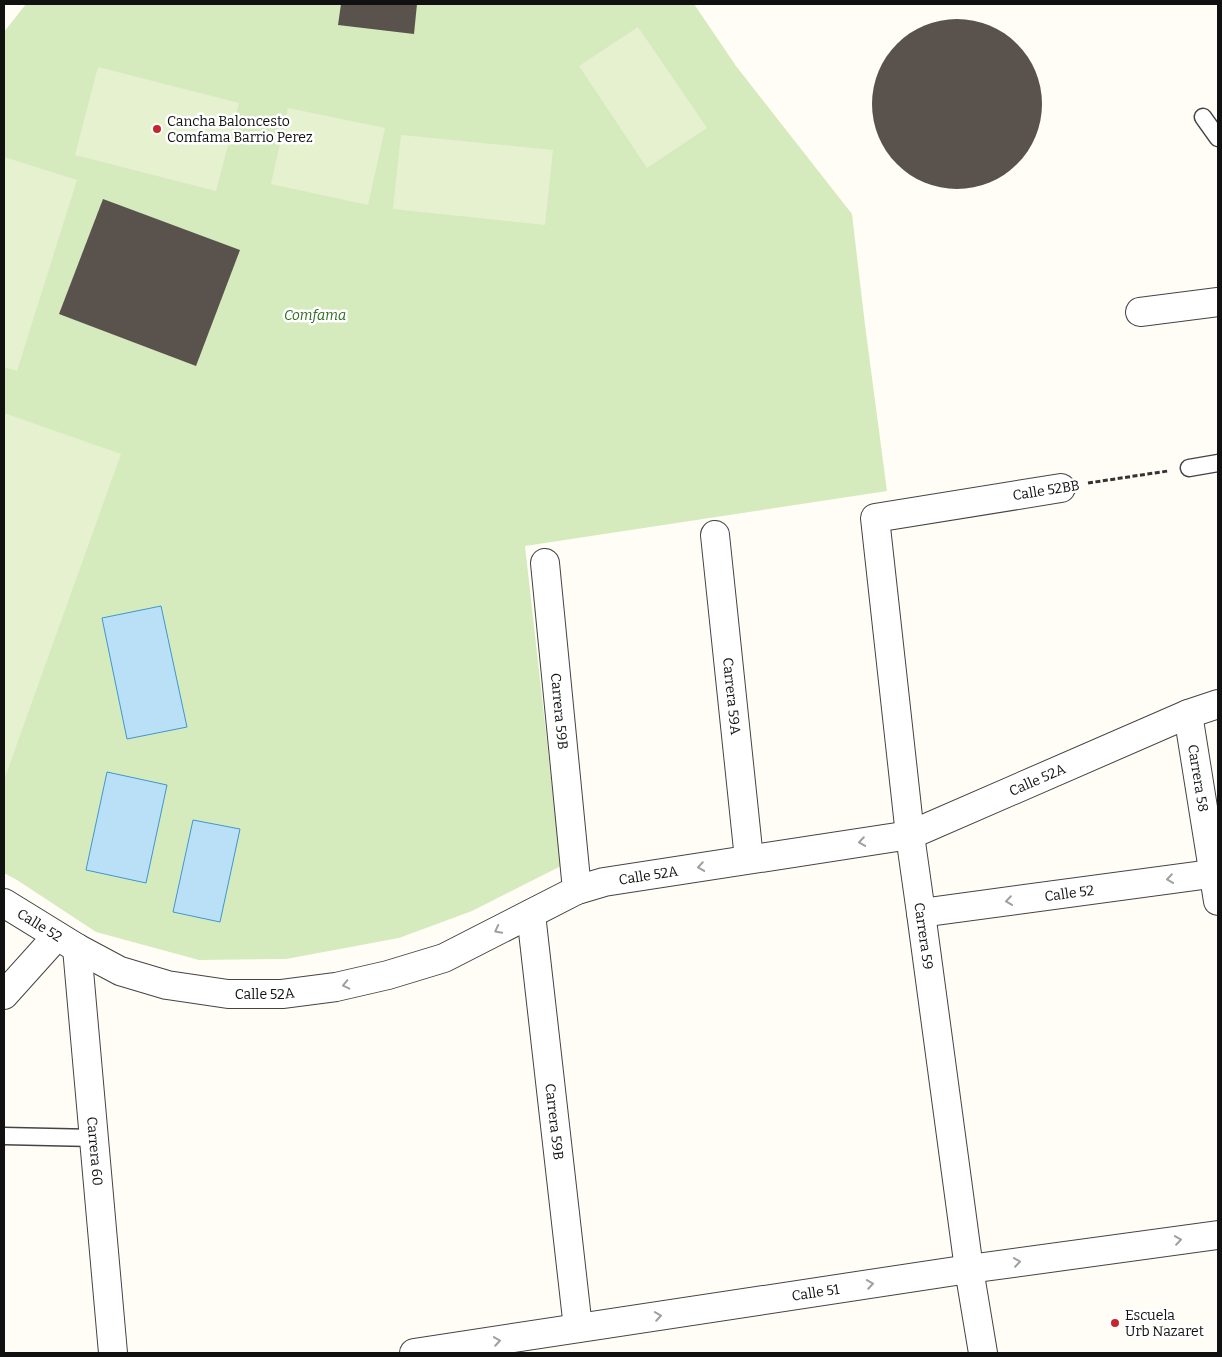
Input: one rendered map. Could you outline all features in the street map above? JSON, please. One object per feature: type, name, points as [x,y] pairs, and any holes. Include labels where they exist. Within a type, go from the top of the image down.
[{"type":"street","points":[[1140,312],[1218,302]]},
{"type":"street","name":"Calle 52BB","points":[[875,518],[1061,488]]},
{"type":"street","name":"Carrera 59","points":[[875,518],[910,835],[969,1269],[983,1353]]},
{"type":"street","name":"Carrera 59A","points":[[715,535],[750,860]]},
{"type":"street","name":"Carrera 59B","points":[[546,563],[577,890]]},
{"type":"street","points":[[1188,714],[1218,692]]},
{"type":"street","name":"Calle 52A","points":[[67,942],[120,971],[167,986],[228,994],[282,994],[336,987],[388,975],[444,958],[577,890],[611,881],[910,835],[1188,714],[1218,704]]},
{"type":"street","name":"Carrera 58","points":[[1188,714],[1216,873],[1218,901]]},
{"type":"street","name":"Calle 52","points":[[921,913],[1216,873]]},
{"type":"street","name":"Calle 52","points":[[4,903],[67,942]]},
{"type":"street","name":"Carrera 59B","points":[[530,914],[578,1328]]},
{"type":"street","points":[[4,995],[67,942]]},
{"type":"street","name":"Carrera 60","points":[[67,942],[94,1138],[113,1353]]},
{"type":"street","name":"Calle 51","points":[[414,1353],[969,1269],[1218,1235]]},
{"type":"lane","points":[[1203,117],[1218,138]]},
{"type":"lane","points":[[1189,468],[1218,463]]},
{"type":"lane","points":[[4,1136],[94,1138]]},
{"type":"path","name":"Calle 52BB","points":[[1061,488],[1189,468]]},
{"type":"green space","name":"Comfama","points":[[26,4],[694,4],[736,66],[852,214],[887,491],[525,546],[561,866],[472,911],[399,938],[286,959],[199,960],[96,932],[4,873],[4,32]]},
{"type":"green space","points":[[638,27],[707,128],[647,168],[579,66]]},
{"type":"green space","name":"Cancha Baloncesto Comfama Barrio Perez","points":[[98,67],[239,103],[216,191],[75,155]]},
{"type":"green space","points":[[288,108],[385,128],[368,205],[271,184]]},
{"type":"green space","points":[[401,135],[553,150],[545,225],[393,209]]},
{"type":"green space","points":[[4,157],[77,180],[17,371],[4,367]]},
{"type":"green space","points":[[4,413],[121,454],[4,780]]},
{"type":"water","points":[[161,606],[187,727],[127,739],[102,618]]},
{"type":"water","points":[[107,772],[167,785],[146,883],[86,870]]},
{"type":"water","points":[[193,820],[240,829],[220,922],[173,912]]},
{"type":"building","points":[[341,4],[417,4],[414,34],[338,25]]},
{"type":"building","points":[[957,19],[982,23],[997,29],[1017,44],[1032,64],[1040,87],[1042,104],[1038,129],[1032,144],[1017,164],[997,179],[974,187],[957,189],[932,185],[917,179],[897,164],[882,144],[874,121],[872,104],[876,79],[882,64],[897,44],[917,29],[940,21]]},
{"type":"building","points":[[103,199],[240,250],[196,366],[59,314]]},
{"type":"place","name":"Cancha Baloncesto Comfama Barrio Perez","points":[[157,129]]},
{"type":"place","name":"Escuela Urb Nazaret","points":[[1115,1323]]}]
